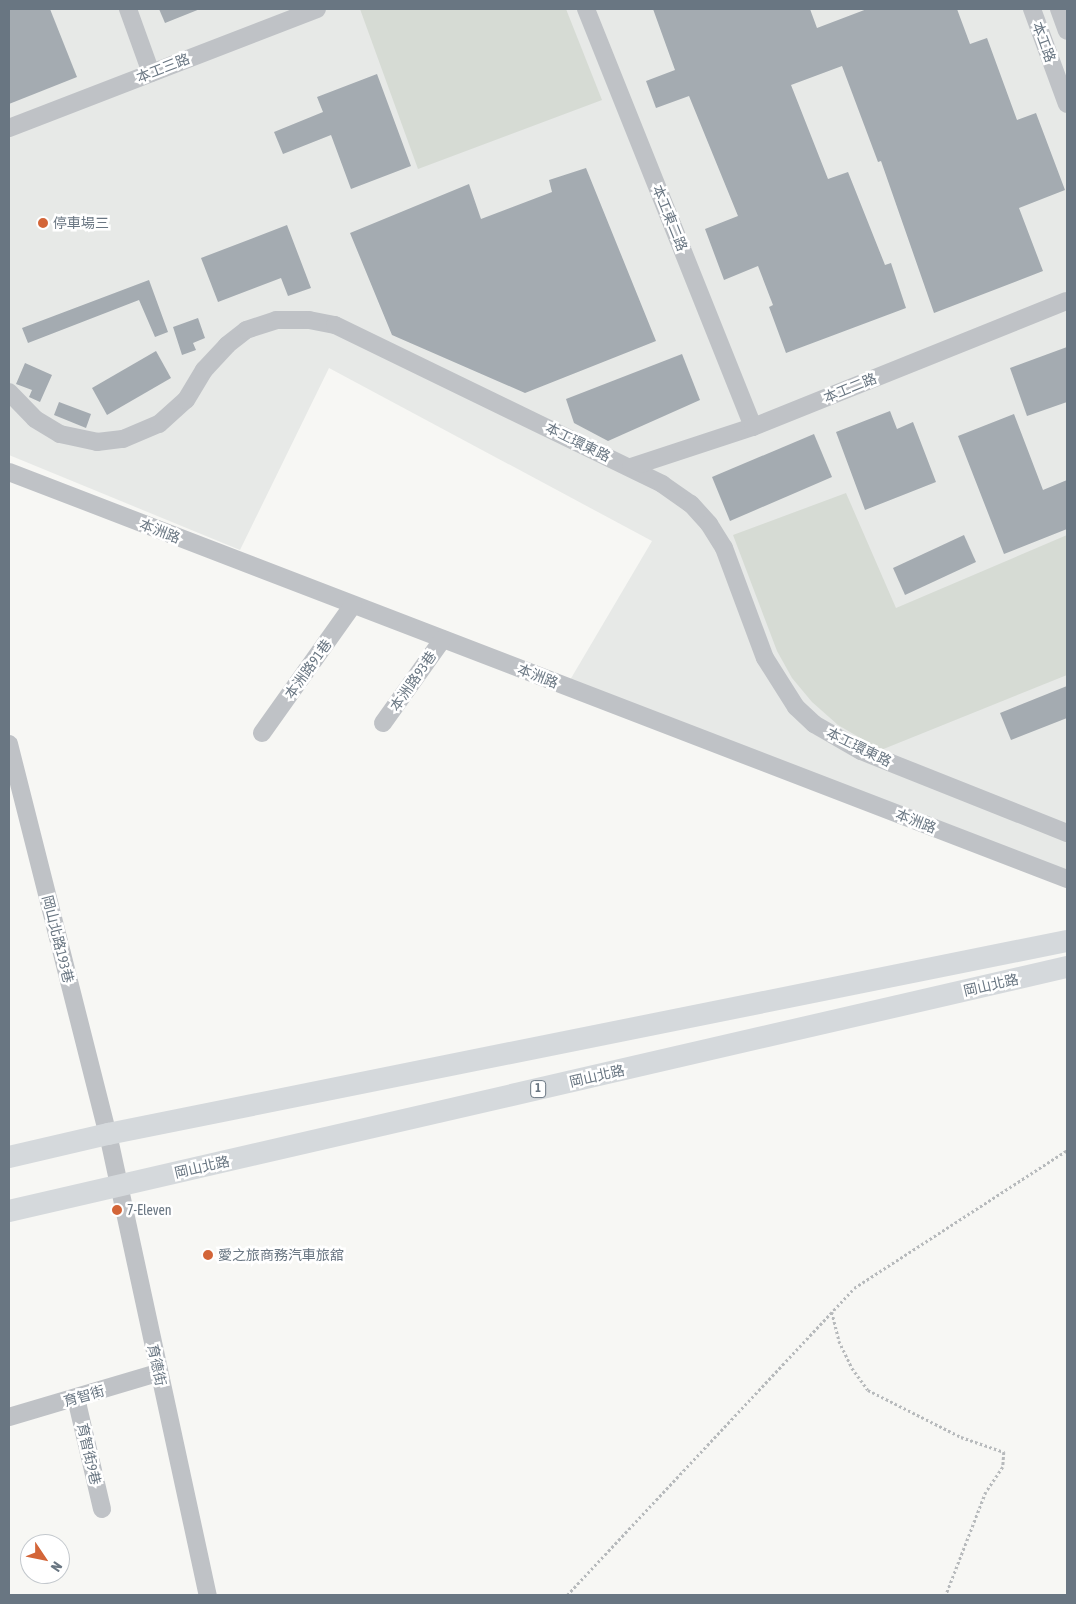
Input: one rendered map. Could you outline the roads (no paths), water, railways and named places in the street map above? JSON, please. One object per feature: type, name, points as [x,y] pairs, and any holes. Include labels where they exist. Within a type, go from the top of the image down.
[{"type":"main road","name":"岡山北路","points":[[9,1157],[108,1134],[1067,941]]},
{"type":"main road","name":"岡山北路","points":[[9,1211],[1067,967]]},
{"type":"street","points":[[128,9],[151,73]]},
{"type":"street","name":"本工三路","points":[[9,128],[317,9]]},
{"type":"street","name":"本工東二路","points":[[586,9],[753,427]]},
{"type":"street","name":"本工路","points":[[1032,9],[1067,104]]},
{"type":"street","name":"本工路","points":[[1059,9],[1067,31]]},
{"type":"street","name":"本工二路","points":[[631,467],[753,427],[1067,301]]},
{"type":"street","name":"本工環東路","points":[[9,392],[35,419],[60,434],[97,442],[123,439],[159,424],[186,400],[204,370],[226,345],[246,330],[276,320],[309,320],[335,325],[631,467],[662,484],[691,504],[709,524],[724,548],[765,658],[796,707],[814,724],[861,751],[1067,833]]},
{"type":"street","name":"本洲路","points":[[9,472],[1067,879]]},
{"type":"street","name":"本洲路91巷","points":[[262,733],[354,605]]},
{"type":"street","name":"本洲路93巷","points":[[383,723],[442,639]]},
{"type":"street","name":"岡山北路193巷","points":[[9,744],[108,1134]]},
{"type":"street","name":"育德街","points":[[108,1134],[203,1594]]},
{"type":"street","name":"育智街","points":[[9,1416],[158,1373]]},
{"type":"street","name":"育智街9巷","points":[[76,1398],[102,1509]]},
{"type":"place","name":"停車場三","points":[[43,223]]},
{"type":"place","name":"7-Eleven","points":[[117,1210]]},
{"type":"place","name":"愛之旅商務汽車旅舘","points":[[208,1255]]}]
